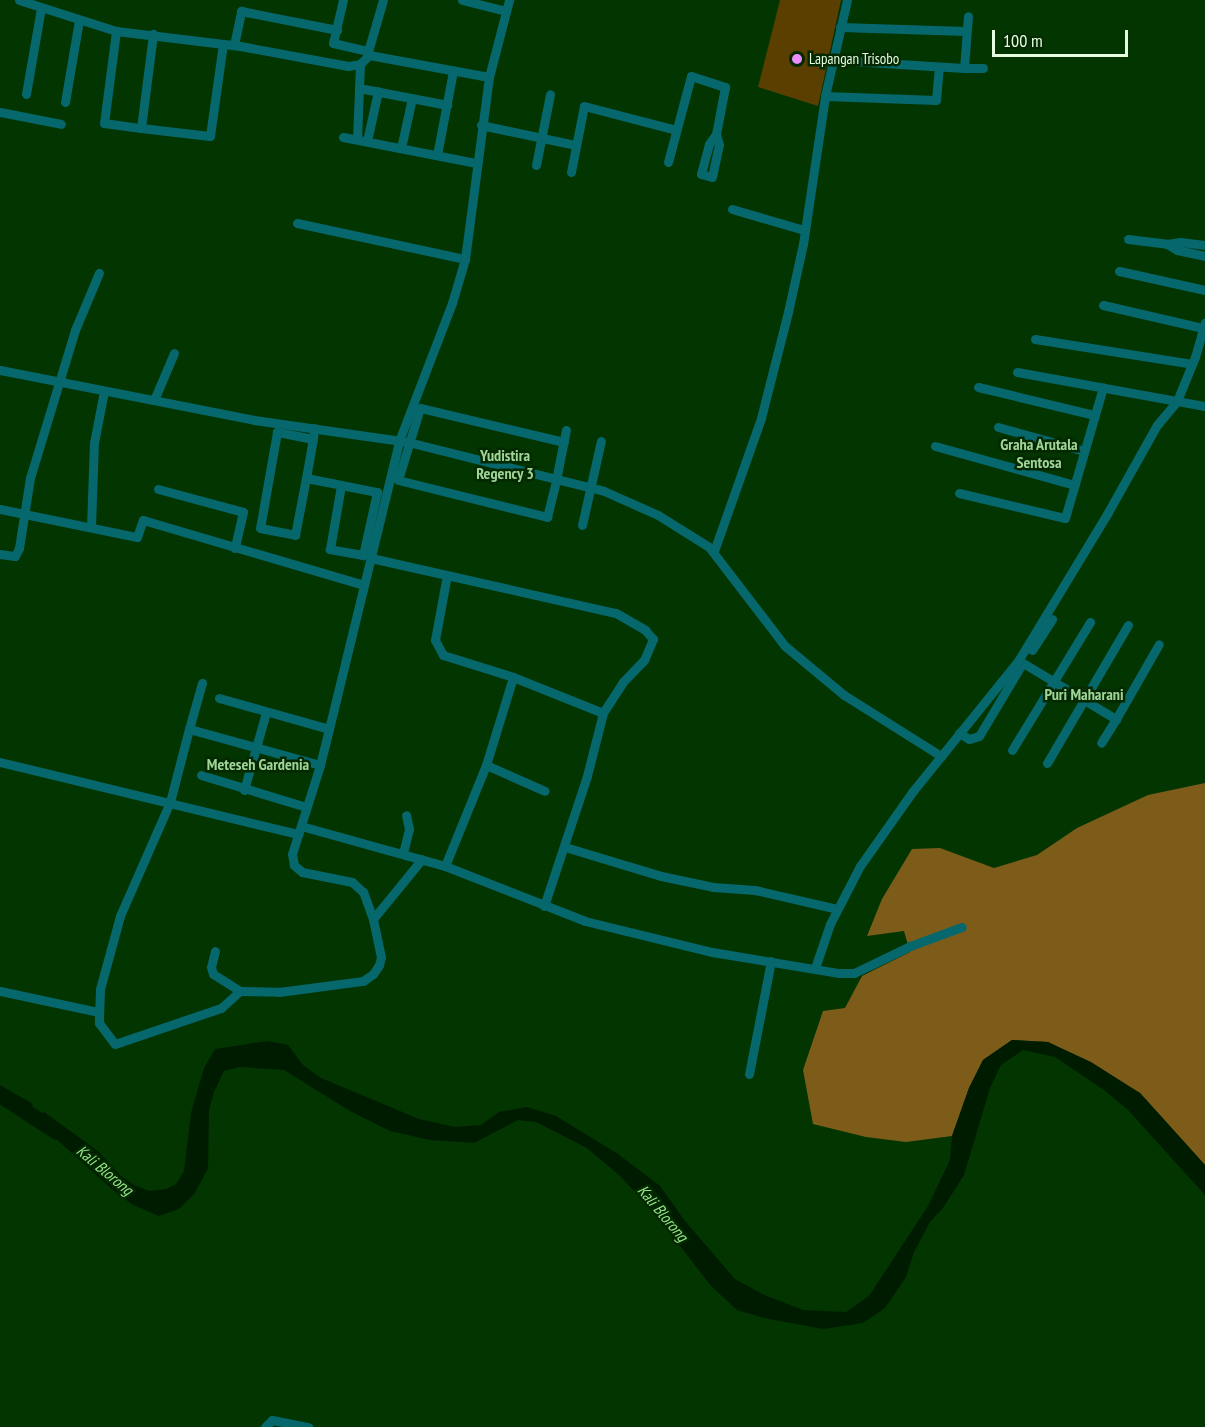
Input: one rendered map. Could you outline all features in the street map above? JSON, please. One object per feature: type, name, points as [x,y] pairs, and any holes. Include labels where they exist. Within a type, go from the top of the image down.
[{"type":"street","points":[[19,0],[116,31],[234,45],[348,66],[360,64]]},
{"type":"street","points":[[343,0],[333,43],[368,53],[489,77]]},
{"type":"street","points":[[357,139],[360,64],[368,53],[383,0]]},
{"type":"street","points":[[462,0],[506,11]]},
{"type":"street","points":[[215,951],[211,967],[213,974],[240,991],[279,992],[363,981],[373,974],[381,957],[373,919],[363,892],[352,882],[302,872],[294,865],[292,854],[320,765],[370,558],[404,443],[465,259],[489,77],[509,0]]},
{"type":"street","points":[[714,551],[765,403],[804,230],[825,96],[847,0]]},
{"type":"street","points":[[26,94],[41,8]]},
{"type":"street","points":[[234,45],[242,11],[337,30]]},
{"type":"street","points":[[964,68],[968,15]]},
{"type":"street","points":[[65,102],[79,20]]},
{"type":"street","points":[[840,27],[966,31]]},
{"type":"street","points":[[116,31],[104,123],[141,128],[214,136],[223,44]]},
{"type":"street","points":[[141,128],[153,34]]},
{"type":"street","points":[[834,60],[983,68]]},
{"type":"street","points":[[825,96],[936,100],[939,67]]},
{"type":"street","points":[[437,155],[453,70]]},
{"type":"street","points":[[668,162],[691,76],[726,87],[716,134]]},
{"type":"street","points":[[359,87],[447,105]]},
{"type":"street","points":[[367,141],[378,91]]},
{"type":"street","points":[[536,165],[550,94]]},
{"type":"street","points":[[401,148],[412,98]]},
{"type":"street","points":[[571,172],[584,106],[676,130]]},
{"type":"street","points":[[0,112],[61,124]]},
{"type":"street","points":[[481,125],[576,145]]},
{"type":"street","points":[[343,137],[476,163]]},
{"type":"street","points":[[732,209],[804,230]]},
{"type":"street","points":[[297,223],[465,259]]},
{"type":"street","points":[[1128,239],[1167,244],[1180,242],[1205,245]]},
{"type":"street","points":[[1167,244],[1178,250],[1205,256]]},
{"type":"street","points":[[1119,271],[1205,290]]},
{"type":"street","points":[[0,554],[17,555],[30,478],[75,330],[99,273]]},
{"type":"street","points":[[815,968],[837,909],[860,866],[941,756],[1018,662],[1157,426],[1177,401],[1204,325],[1103,305]]},
{"type":"street","points":[[1035,339],[1192,364]]},
{"type":"street","points":[[154,400],[174,353]]},
{"type":"street","points":[[0,370],[254,420],[404,443],[604,491],[658,515],[714,551],[785,646],[844,695],[941,756]]},
{"type":"street","points":[[1017,372],[1205,406]]},
{"type":"street","points":[[978,387],[1095,415]]},
{"type":"street","points":[[959,493],[1065,518],[1103,387]]},
{"type":"street","points":[[91,527],[94,443],[104,391]]},
{"type":"street","points":[[564,442],[420,408],[404,443],[398,480],[547,517],[556,480],[564,442],[566,430]]},
{"type":"street","points":[[998,427],[1084,451]]},
{"type":"street","points":[[313,439],[277,432],[260,528],[295,535],[313,439],[314,428]]},
{"type":"street","points":[[582,525],[601,441]]},
{"type":"street","points":[[935,446],[1075,485]]},
{"type":"street","points":[[306,478],[377,492],[363,555],[330,549],[341,485]]},
{"type":"street","points":[[158,489],[243,512],[235,548]]},
{"type":"street","points":[[0,508],[137,537],[143,520],[364,585]]},
{"type":"street","points":[[370,558],[616,613],[645,630],[653,639],[653,644],[644,660],[623,682],[603,713],[565,847],[544,906]]},
{"type":"street","points":[[447,574],[435,639],[437,648],[443,655],[513,677],[603,713]]},
{"type":"street","points":[[959,733],[969,739],[979,736],[1052,619]]},
{"type":"street","points":[[1012,750],[1090,622]]},
{"type":"street","points":[[1047,763],[1128,625]]},
{"type":"street","points":[[1101,743],[1159,644]]},
{"type":"street","points":[[1023,663],[1116,719]]},
{"type":"street","points":[[445,866],[486,765],[513,677]]},
{"type":"street","points":[[202,683],[170,802],[120,916],[100,989],[99,1023],[115,1044],[221,1008],[240,991]]},
{"type":"street","points":[[219,698],[329,729]]},
{"type":"street","points":[[244,790],[266,712]]},
{"type":"street","points":[[189,729],[320,765]]},
{"type":"street","points":[[0,762],[403,853],[445,866],[585,921],[683,945],[771,961],[854,973],[910,946],[962,927]]},
{"type":"street","points":[[486,765],[545,791]]},
{"type":"street","points":[[201,775],[244,790],[306,807]]},
{"type":"street","points":[[403,853],[409,829],[406,815]]},
{"type":"street","points":[[565,847],[661,876],[713,887],[755,890],[837,909]]},
{"type":"street","points":[[373,919],[422,859]]},
{"type":"street","points":[[749,1074],[771,961]]},
{"type":"street","points":[[0,991],[98,1012]]},
{"type":"street","points":[[268,1423],[308,1427]]},
{"type":"shaded area","name":"Lapangan Trisobo","points":[[780,0],[841,0],[818,106],[758,87]]},
{"type":"shaded area","points":[[1205,783],[1205,1165],[1140,1093],[1048,1042],[1012,1040],[983,1060],[969,1088],[952,1136],[906,1142],[866,1137],[813,1124],[803,1070],[823,1011],[845,1008],[862,976],[910,952],[904,931],[867,936],[882,899],[912,849],[940,848],[994,868],[1037,855],[1077,828],[1148,795]]},
{"type":"water","points":[[1012,1040],[1048,1042],[1091,1062],[1140,1093],[1205,1165],[1205,1195],[1128,1110],[1104,1090],[1055,1057],[1023,1050],[1001,1065],[990,1088],[964,1175],[943,1208],[930,1222],[914,1252],[906,1277],[885,1308],[863,1323],[823,1329],[764,1318],[737,1310],[711,1286],[657,1216],[620,1176],[587,1148],[536,1122],[518,1120],[474,1143],[430,1140],[390,1131],[350,1111],[284,1070],[240,1067],[224,1071],[214,1092],[209,1110],[208,1168],[195,1193],[179,1209],[159,1216],[133,1205],[54,1137],[36,1126],[44,1112],[98,1151],[121,1176],[134,1185],[149,1191],[166,1189],[176,1184],[184,1171],[191,1113],[204,1068],[215,1049],[268,1041],[288,1045],[303,1065],[321,1078],[419,1119],[455,1127],[481,1125],[499,1112],[527,1107],[556,1116],[618,1154],[660,1186],[685,1221],[735,1279],[762,1294],[803,1310],[846,1312],[869,1296],[928,1206],[950,1160],[952,1136],[969,1088],[983,1060]]},
{"type":"water","points":[[0,1085],[33,1104],[26,1116],[0,1102]]},
{"type":"waterway","name":"Kali Blorong","points":[[0,1095],[57,1132]]},
{"type":"place","name":"Lapangan Trisobo","points":[[797,59]]},
{"type":"district","name":"Graha Arutala Sentosa","points":[[1039,453]]},
{"type":"district","name":"Yudistira Regency 3","points":[[505,464]]},
{"type":"district","name":"Puri Maharani","points":[[1084,694]]},
{"type":"district","name":"Meteseh Gardenia","points":[[258,764]]}]
